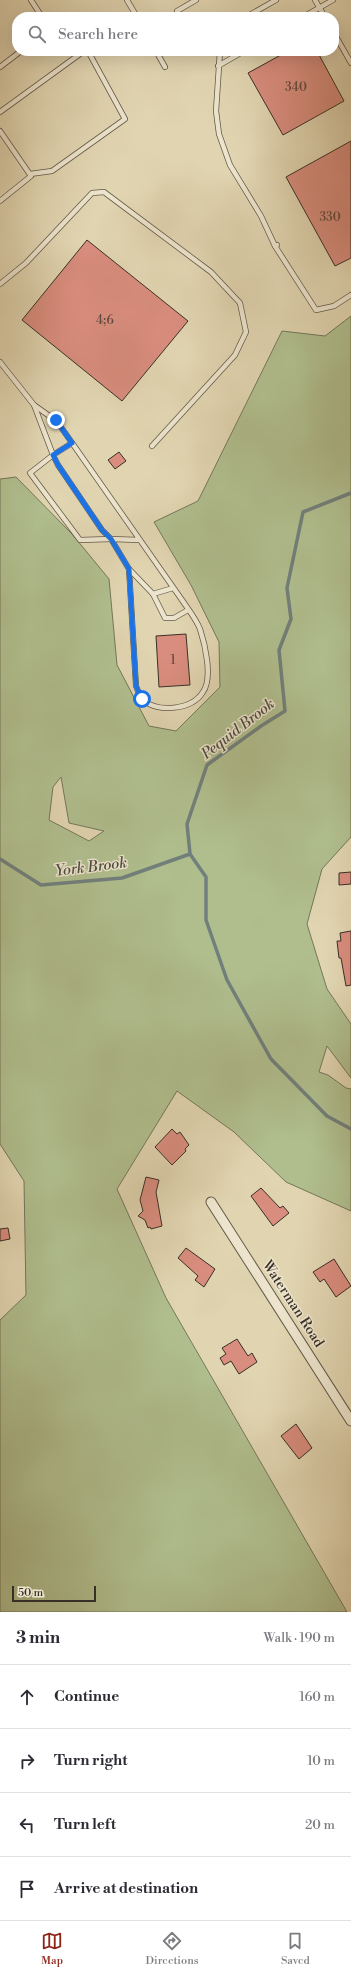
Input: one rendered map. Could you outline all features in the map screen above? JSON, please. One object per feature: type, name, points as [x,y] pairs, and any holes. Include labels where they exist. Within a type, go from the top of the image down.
[{"type":"street","name":"Waterman Road","points":[[211,1202],[351,1421]]},
{"type":"lane","points":[[31,0],[39,12]]},
{"type":"lane","points":[[127,0],[134,12]]},
{"type":"lane","points":[[177,11],[196,0]]},
{"type":"lane","points":[[255,12],[276,0]]},
{"type":"lane","points":[[315,0],[322,12]]},
{"type":"lane","points":[[312,12],[333,0]]},
{"type":"lane","points":[[339,42],[351,63]]},
{"type":"lane","points":[[0,66],[14,56]]},
{"type":"lane","points":[[0,112],[77,56]]},
{"type":"lane","points":[[30,174],[52,171],[125,119],[91,56]]},
{"type":"lane","points":[[159,56],[165,67]]},
{"type":"lane","points":[[219,56],[216,111],[218,134],[230,165],[261,216],[276,246],[316,310],[334,306],[351,296]]},
{"type":"lane","points":[[218,66],[235,56]]},
{"type":"lane","points":[[0,131],[30,174]]},
{"type":"lane","points":[[0,201],[31,176],[30,174]]},
{"type":"lane","points":[[0,284],[26,262],[92,193],[104,192],[211,272],[240,303],[246,332],[235,355],[152,446]]},
{"type":"lane","points":[[0,362],[34,405],[56,420],[173,588],[199,628],[206,652],[207,676],[204,692],[191,703],[171,708],[155,707],[142,699],[136,686],[129,569]]},
{"type":"lane","points":[[34,405],[58,465],[102,530],[111,539],[129,569],[153,594],[165,618],[174,618],[188,610]]},
{"type":"lane","points":[[72,443],[53,455],[30,473],[80,540],[139,540]]},
{"type":"lane","points":[[153,594],[173,588]]},
{"type":"green space","points":[[351,316],[351,837],[322,869],[307,924],[327,989],[351,1024],[351,1078],[327,1046],[319,1072],[328,1075],[346,1088],[351,1089],[351,1211],[286,1182],[234,1132],[177,1091],[117,1189],[166,1298],[347,1612],[0,1612],[0,1320],[26,1295],[24,1181],[0,1144],[0,479],[16,477],[72,534],[109,579],[117,665],[149,726],[176,731],[220,687],[219,642],[191,585],[154,522],[198,501],[282,331],[325,336]],"holes":[[[61,777],[69,823],[104,831],[89,841],[49,820],[53,787]]]},
{"type":"building","points":[[279,56],[320,56],[344,101],[283,135],[248,73]]},
{"type":"building","points":[[351,141],[351,258],[335,266],[286,177]]},
{"type":"building","points":[[87,240],[188,321],[122,401],[22,320]]},
{"type":"building","points":[[119,452],[126,461],[115,469],[108,460]]},
{"type":"building","points":[[186,634],[190,685],[159,687],[156,636]]},
{"type":"building","points":[[351,872],[351,884],[339,885],[339,873]]},
{"type":"building","points":[[351,931],[351,985],[346,986],[341,958],[339,958],[337,941],[341,941],[340,933]]},
{"type":"building","points":[[172,1129],[177,1134],[180,1132],[189,1145],[185,1149],[186,1151],[172,1165],[155,1147]]},
{"type":"building","points":[[146,1177],[159,1180],[156,1192],[162,1226],[151,1229],[150,1227],[148,1228],[145,1220],[138,1216],[143,1211],[140,1200]]},
{"type":"building","points":[[261,1188],[280,1208],[283,1206],[289,1213],[273,1226],[251,1196]]},
{"type":"building","points":[[8,1228],[10,1239],[0,1241],[0,1229]]},
{"type":"building","points":[[186,1248],[215,1269],[204,1287],[195,1280],[198,1276],[178,1258]]},
{"type":"building","points":[[334,1259],[351,1286],[336,1297],[324,1279],[320,1282],[313,1272]]},
{"type":"building","points":[[237,1339],[248,1356],[252,1353],[257,1362],[239,1374],[231,1361],[224,1365],[220,1358],[226,1354],[222,1348]]},
{"type":"building","points":[[296,1424],[312,1448],[299,1459],[281,1436]]},
{"type":"waterway","name":"Pequid Brook","points":[[351,493],[303,512],[287,588],[291,619],[279,650],[285,711],[261,726],[207,765],[187,824],[190,854],[206,877],[206,920],[227,980],[271,1059],[327,1116],[351,1129]]},
{"type":"waterway","name":"York Brook","points":[[0,859],[41,885],[122,878],[190,854]]},
{"type":"route","points":[[56,420],[72,443],[53,455],[58,465],[102,530],[111,539],[129,569],[132,592],[136,686],[142,699]]}]
